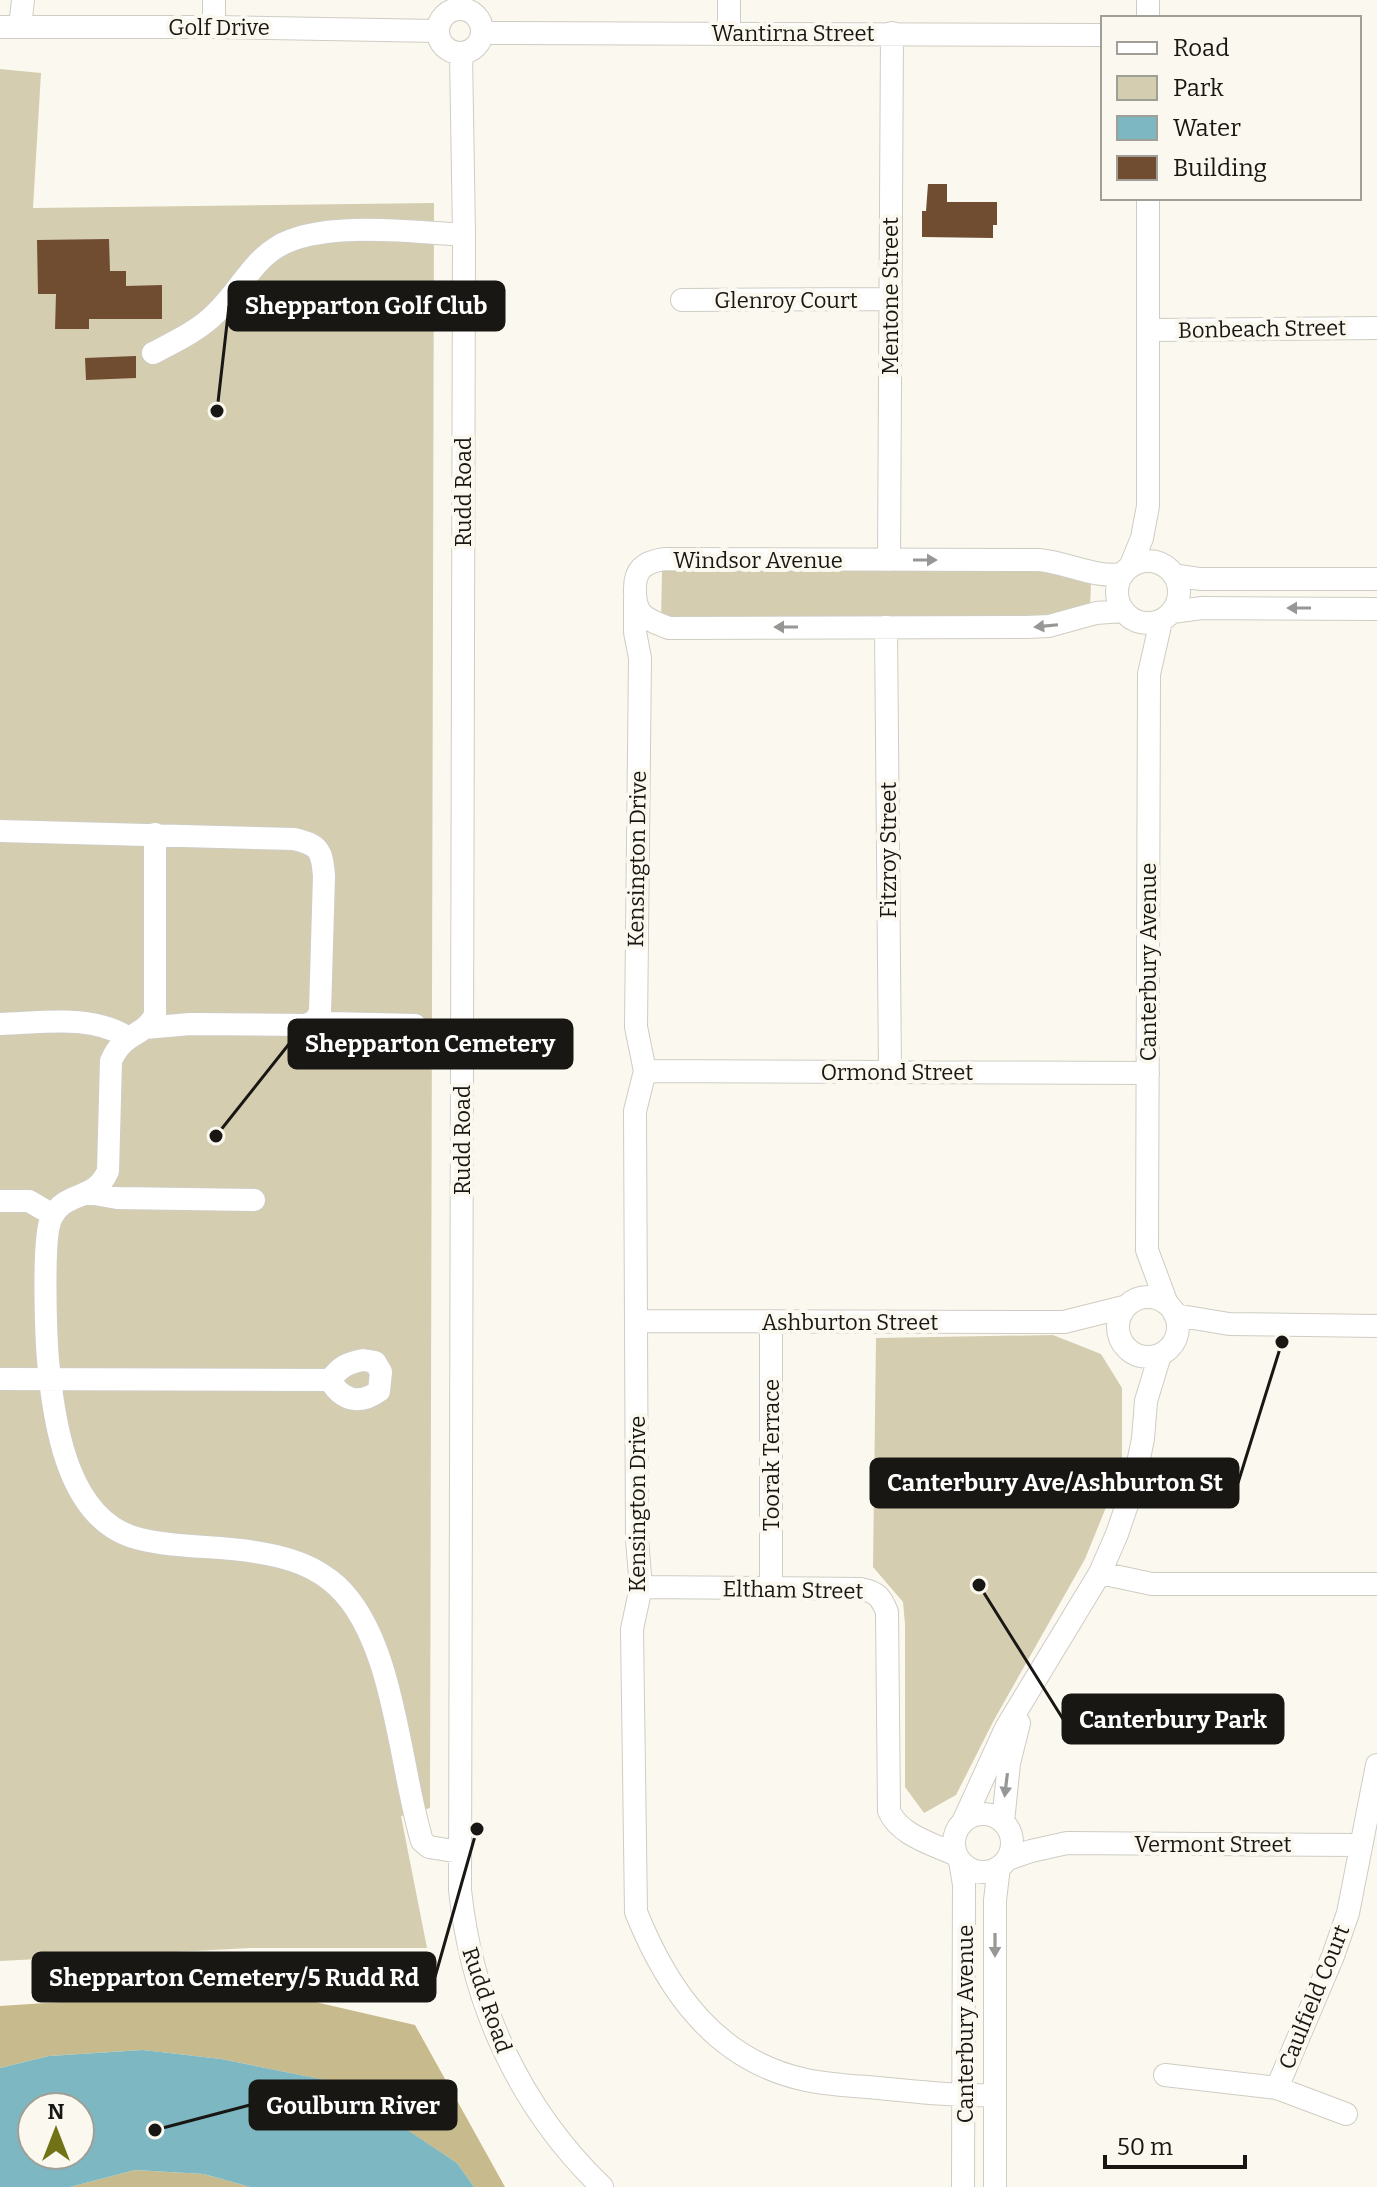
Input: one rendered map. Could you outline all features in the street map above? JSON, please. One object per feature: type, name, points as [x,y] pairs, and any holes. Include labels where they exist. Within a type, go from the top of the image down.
[{"type":"street","points":[[10,27],[23,0]]},
{"type":"street","points":[[214,0],[214,27]]},
{"type":"street","points":[[729,0],[729,33]]},
{"type":"street","points":[[460,5],[478,19],[482,33],[473,49],[461,53],[448,50],[438,31],[447,14],[460,5]]},
{"type":"street","name":"Golf Drive","points":[[10,27],[438,31]]},
{"type":"street","name":"Wantirna Street","points":[[482,33],[1101,35]]},
{"type":"street","name":"Mentone Street","points":[[889,560],[892,33]]},
{"type":"street","name":"Rudd Road","points":[[461,53],[464,235],[460,1890],[466,1938],[480,1994],[509,2063],[552,2131],[602,2187]]},
{"type":"street","points":[[1126,614],[1116,590],[1142,538],[1148,506],[1148,200]]},
{"type":"street","points":[[153,353],[214,315],[263,259],[277,247],[294,240],[322,233],[367,230],[464,235]]},
{"type":"street","name":"Glenroy Court","points":[[682,300],[890,299]]},
{"type":"street","name":"Bonbeach Street","points":[[1148,330],[1377,328]]},
{"type":"street","points":[[1148,506],[1179,596],[1166,617]]},
{"type":"street","name":"Windsor Avenue","points":[[635,598],[635,578],[640,568],[650,561],[1039,560],[1057,561],[1091,574],[1107,576],[1127,569]]},
{"type":"street","points":[[1127,569],[1142,561],[1200,579],[1377,579]]},
{"type":"street","points":[[635,598],[640,612],[653,622],[669,628],[1049,626],[1096,613],[1126,614],[1150,624],[1202,608],[1377,609]]},
{"type":"street","name":"Kensington Drive","points":[[635,598],[635,632],[640,658],[636,1027],[645,1071],[635,1111],[637,1540],[641,1587],[632,1629],[636,1912],[653,1953],[674,1988],[702,2024],[765,2067],[806,2080],[964,2096],[995,2095]]},
{"type":"street","name":"Canterbury Avenue","points":[[1126,614],[1139,638],[1149,674],[1147,1250],[1128,1304]]},
{"type":"street","name":"Canterbury Avenue","points":[[1149,674],[1166,617]]},
{"type":"street","name":"Fitzroy Street","points":[[886,627],[890,1072]]},
{"type":"street","points":[[640,658],[648,640],[669,628]]},
{"type":"street","points":[[0,831],[294,839],[318,848],[324,876],[320,1011],[316,1020],[306,1025],[190,1024],[136,1032],[116,1030],[96,1023],[0,1024]]},
{"type":"street","points":[[155,834],[155,1015],[118,1046],[111,1061],[108,1171],[104,1181],[89,1193],[66,1201],[53,1215],[47,1233],[50,1379],[60,1435],[84,1498],[112,1529],[140,1539],[288,1558],[311,1567],[338,1587],[363,1619],[382,1662],[422,1841],[429,1847],[460,1852]]},
{"type":"street","points":[[316,1020],[415,1025]]},
{"type":"street","name":"Ormond Street","points":[[645,1071],[1148,1073]]},
{"type":"street","points":[[89,1193],[117,1198],[254,1200]]},
{"type":"street","points":[[0,1201],[29,1201],[53,1215]]},
{"type":"street","name":"Canterbury Avenue","points":[[1147,1250],[1171,1309]]},
{"type":"street","points":[[1146,1401],[1137,1369],[1117,1327],[1128,1304],[1152,1297],[1171,1309],[1229,1324],[1377,1326]]},
{"type":"street","name":"Ashburton Street","points":[[637,1321],[1064,1322],[1128,1304]]},
{"type":"street","points":[[958,1858],[954,1840],[992,1754],[1100,1573],[1117,1534],[1133,1487],[1143,1439],[1146,1401],[1178,1325],[1171,1309]]},
{"type":"street","name":"Toorak Terrace","points":[[771,1322],[771,1589]]},
{"type":"street","name":"Ashburton Street","points":[[1064,1322],[1124,1344]]},
{"type":"street","points":[[1124,1344],[1139,1357],[1150,1358],[1229,1324]]},
{"type":"street","points":[[0,1379],[330,1380]]},
{"type":"street","points":[[1100,1573],[1152,1584],[1377,1584]]},
{"type":"street","name":"Eltham Street","points":[[641,1587],[874,1591],[887,1612],[889,1811],[893,1822],[903,1831],[917,1835]]},
{"type":"street","points":[[917,1835],[980,1872],[1004,1863],[1013,1842],[1006,1825],[1004,1794],[1009,1763],[1028,1695]]},
{"type":"street","name":"Caulfield Court","points":[[1277,2088],[1348,1913],[1377,1765]]},
{"type":"street","points":[[917,1835],[960,1826],[981,1814],[997,1817],[1006,1825]]},
{"type":"street","name":"Vermont Street","points":[[1006,1825],[1067,1843]]},
{"type":"street","name":"Vermont Street","points":[[1004,1863],[1031,1851],[1067,1843],[1360,1845]]},
{"type":"street","name":"Canterbury Avenue","points":[[958,1858],[964,1885],[963,2187]]},
{"type":"street","name":"Canterbury Avenue","points":[[995,2187],[995,1900],[1004,1863]]},
{"type":"street","name":"Caulfield Court","points":[[1165,2075],[1277,2088],[1346,2114]]},
{"type":"green space","points":[[0,69],[41,73],[33,208],[434,203],[430,1808],[401,1816],[427,1948],[251,1948],[0,1961]]},
{"type":"green space","points":[[662,570],[1047,571],[1091,583],[1090,607],[1046,619],[661,620]]},
{"type":"green space","points":[[1053,1335],[1101,1354],[1122,1388],[1122,1468],[1085,1559],[994,1720],[956,1795],[924,1813],[905,1787],[903,1602],[873,1567],[876,1338]]},
{"type":"shaded area","points":[[259,1989],[415,2025],[505,2187],[474,2187],[457,2163],[334,2082],[221,2059],[143,2050],[49,2056],[0,2068],[0,2006]]},
{"type":"shaded area","points":[[135,2170],[204,2174],[250,2187],[70,2187]]},
{"type":"water","points":[[143,2050],[221,2059],[335,2082],[457,2163],[474,2187],[250,2187],[204,2174],[135,2170],[70,2187],[0,2187],[0,2068],[49,2056]]},
{"type":"building","points":[[928,184],[947,184],[947,202],[997,202],[997,225],[993,225],[993,238],[922,237],[922,211],[926,211]]},
{"type":"building","points":[[109,239],[110,271],[126,271],[126,286],[162,285],[162,319],[89,319],[89,329],[55,329],[56,294],[38,294],[37,240]]},
{"type":"building","points":[[136,356],[136,378],[86,380],[85,358]]},
{"type":"place","name":"Shepparton Golf Club","points":[[217,411]]},
{"type":"place","name":"Shepparton Cemetery","points":[[216,1136]]},
{"type":"place","name":"Canterbury Ave/Ashburton St","points":[[1282,1342]]},
{"type":"place","name":"Canterbury Park","points":[[979,1585]]},
{"type":"place","name":"Shepparton Cemetery/5 Rudd Rd","points":[[477,1829]]},
{"type":"place","name":"Goulburn River","points":[[155,2130]]}]
